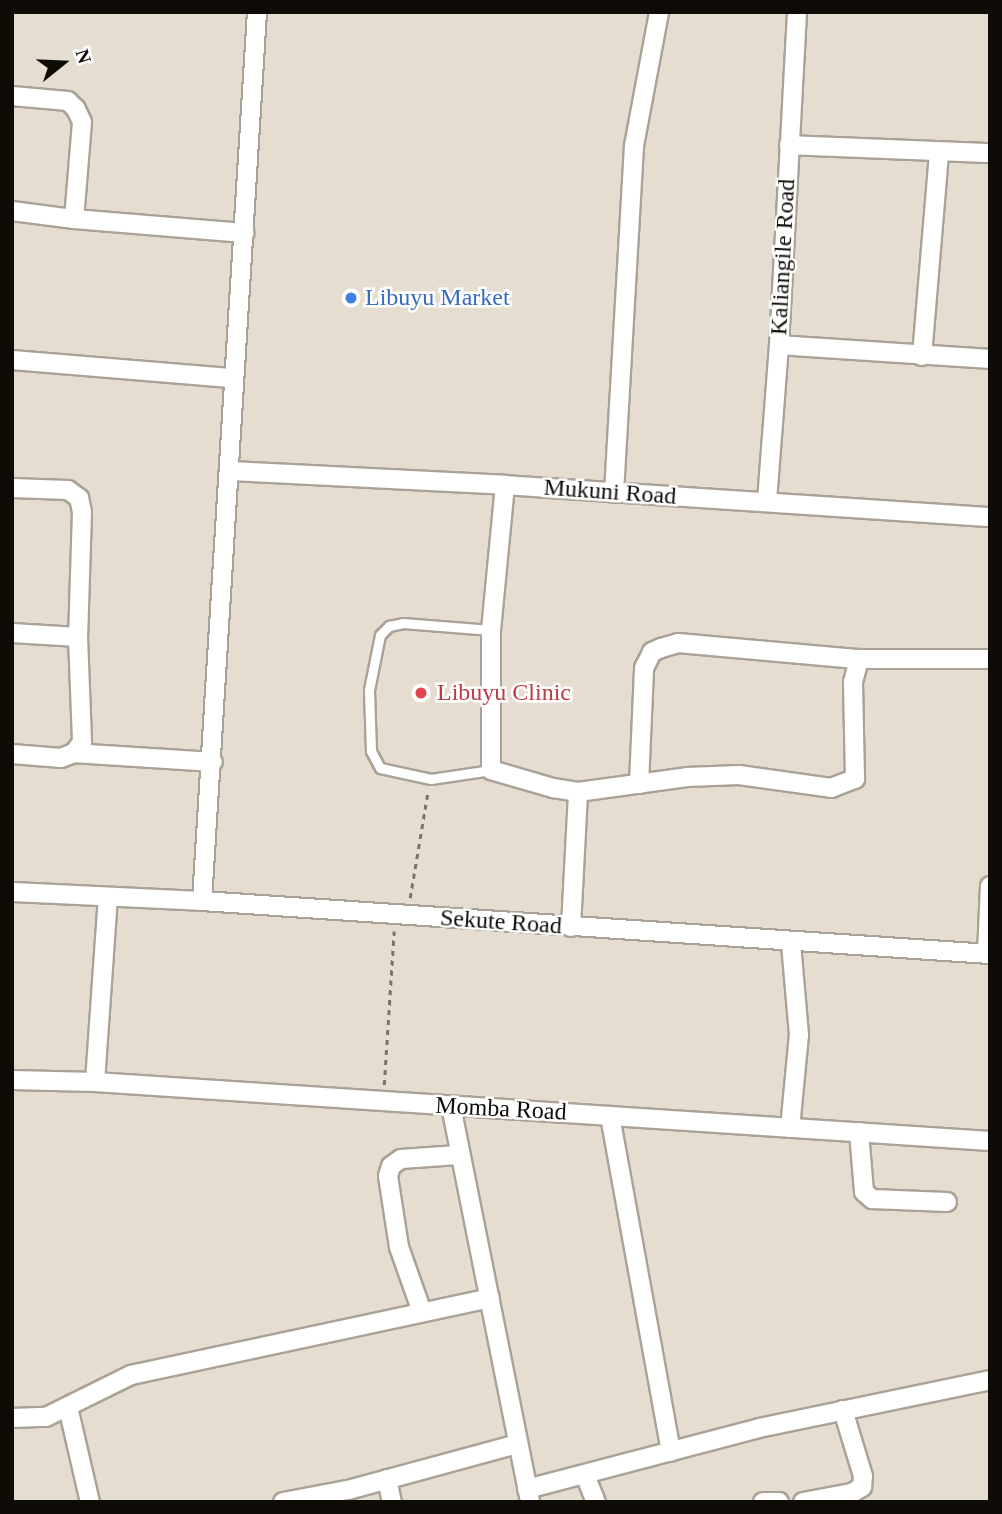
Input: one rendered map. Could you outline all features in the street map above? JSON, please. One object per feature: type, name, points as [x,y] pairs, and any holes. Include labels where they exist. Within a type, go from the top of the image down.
[{"type":"street","points":[[202,901],[231,471],[233,378],[257,12]]},
{"type":"street","points":[[614,493],[634,146],[659,12]]},
{"type":"street","name":"Kaliangile Road","points":[[766,501],[779,345],[797,12]]},
{"type":"street","points":[[12,96],[68,101],[76,109],[82,122],[74,219]]},
{"type":"street","points":[[789,145],[990,153]]},
{"type":"street","points":[[922,356],[939,152]]},
{"type":"street","points":[[12,211],[243,233]]},
{"type":"street","points":[[779,345],[990,359]]},
{"type":"street","points":[[12,360],[233,378]]},
{"type":"street","name":"Mukuni Road","points":[[231,471],[505,485],[990,517]]},
{"type":"street","points":[[505,485],[491,630],[491,770],[553,788],[578,792],[687,776],[739,775],[779,778],[831,788],[855,779],[853,682],[859,659]]},
{"type":"street","points":[[12,488],[68,490],[79,498],[82,512],[78,637],[82,742],[74,753]]},
{"type":"street","points":[[12,633],[78,637]]},
{"type":"street","points":[[639,784],[644,668],[652,652],[678,643],[859,659],[990,659]]},
{"type":"street","points":[[12,754],[61,758],[74,753],[212,762]]},
{"type":"street","points":[[571,928],[578,792]]},
{"type":"street","points":[[988,954],[990,886]]},
{"type":"street","name":"Sekute Road","points":[[12,892],[202,901],[791,943],[988,954]]},
{"type":"street","points":[[95,1082],[108,897]]},
{"type":"street","points":[[790,1128],[799,1035],[791,943]]},
{"type":"street","name":"Momba Road","points":[[12,1080],[95,1082],[990,1141]]},
{"type":"street","points":[[451,1107],[458,1155],[490,1298],[528,1495],[584,1475],[671,1451],[843,1409],[990,1380]]},
{"type":"street","points":[[610,1116],[671,1451]]},
{"type":"street","points":[[859,1132],[864,1192],[872,1199],[947,1202]]},
{"type":"street","points":[[422,1312],[399,1247],[387,1176],[391,1166],[401,1159],[458,1155]]},
{"type":"street","points":[[12,1418],[46,1416],[68,1407],[108,1383],[131,1375],[490,1298]]},
{"type":"street","points":[[68,1407],[90,1502]]},
{"type":"street","points":[[803,1502],[852,1493],[862,1487],[863,1476],[843,1409]]},
{"type":"street","points":[[283,1502],[348,1490],[517,1444]]},
{"type":"street","points":[[584,1475],[596,1502]]},
{"type":"street","points":[[387,1479],[392,1502]]},
{"type":"street","points":[[764,1502],[779,1502]]},
{"type":"lane","points":[[491,630],[403,623],[389,626],[380,635],[369,690],[371,751],[380,768],[430,779],[491,770]]},
{"type":"path","points":[[382,1103],[401,915],[430,779]]},
{"type":"place","name":"Libuyu Market","points":[[351,298]]},
{"type":"place","name":"Libuyu Clinic","points":[[421,693]]}]
